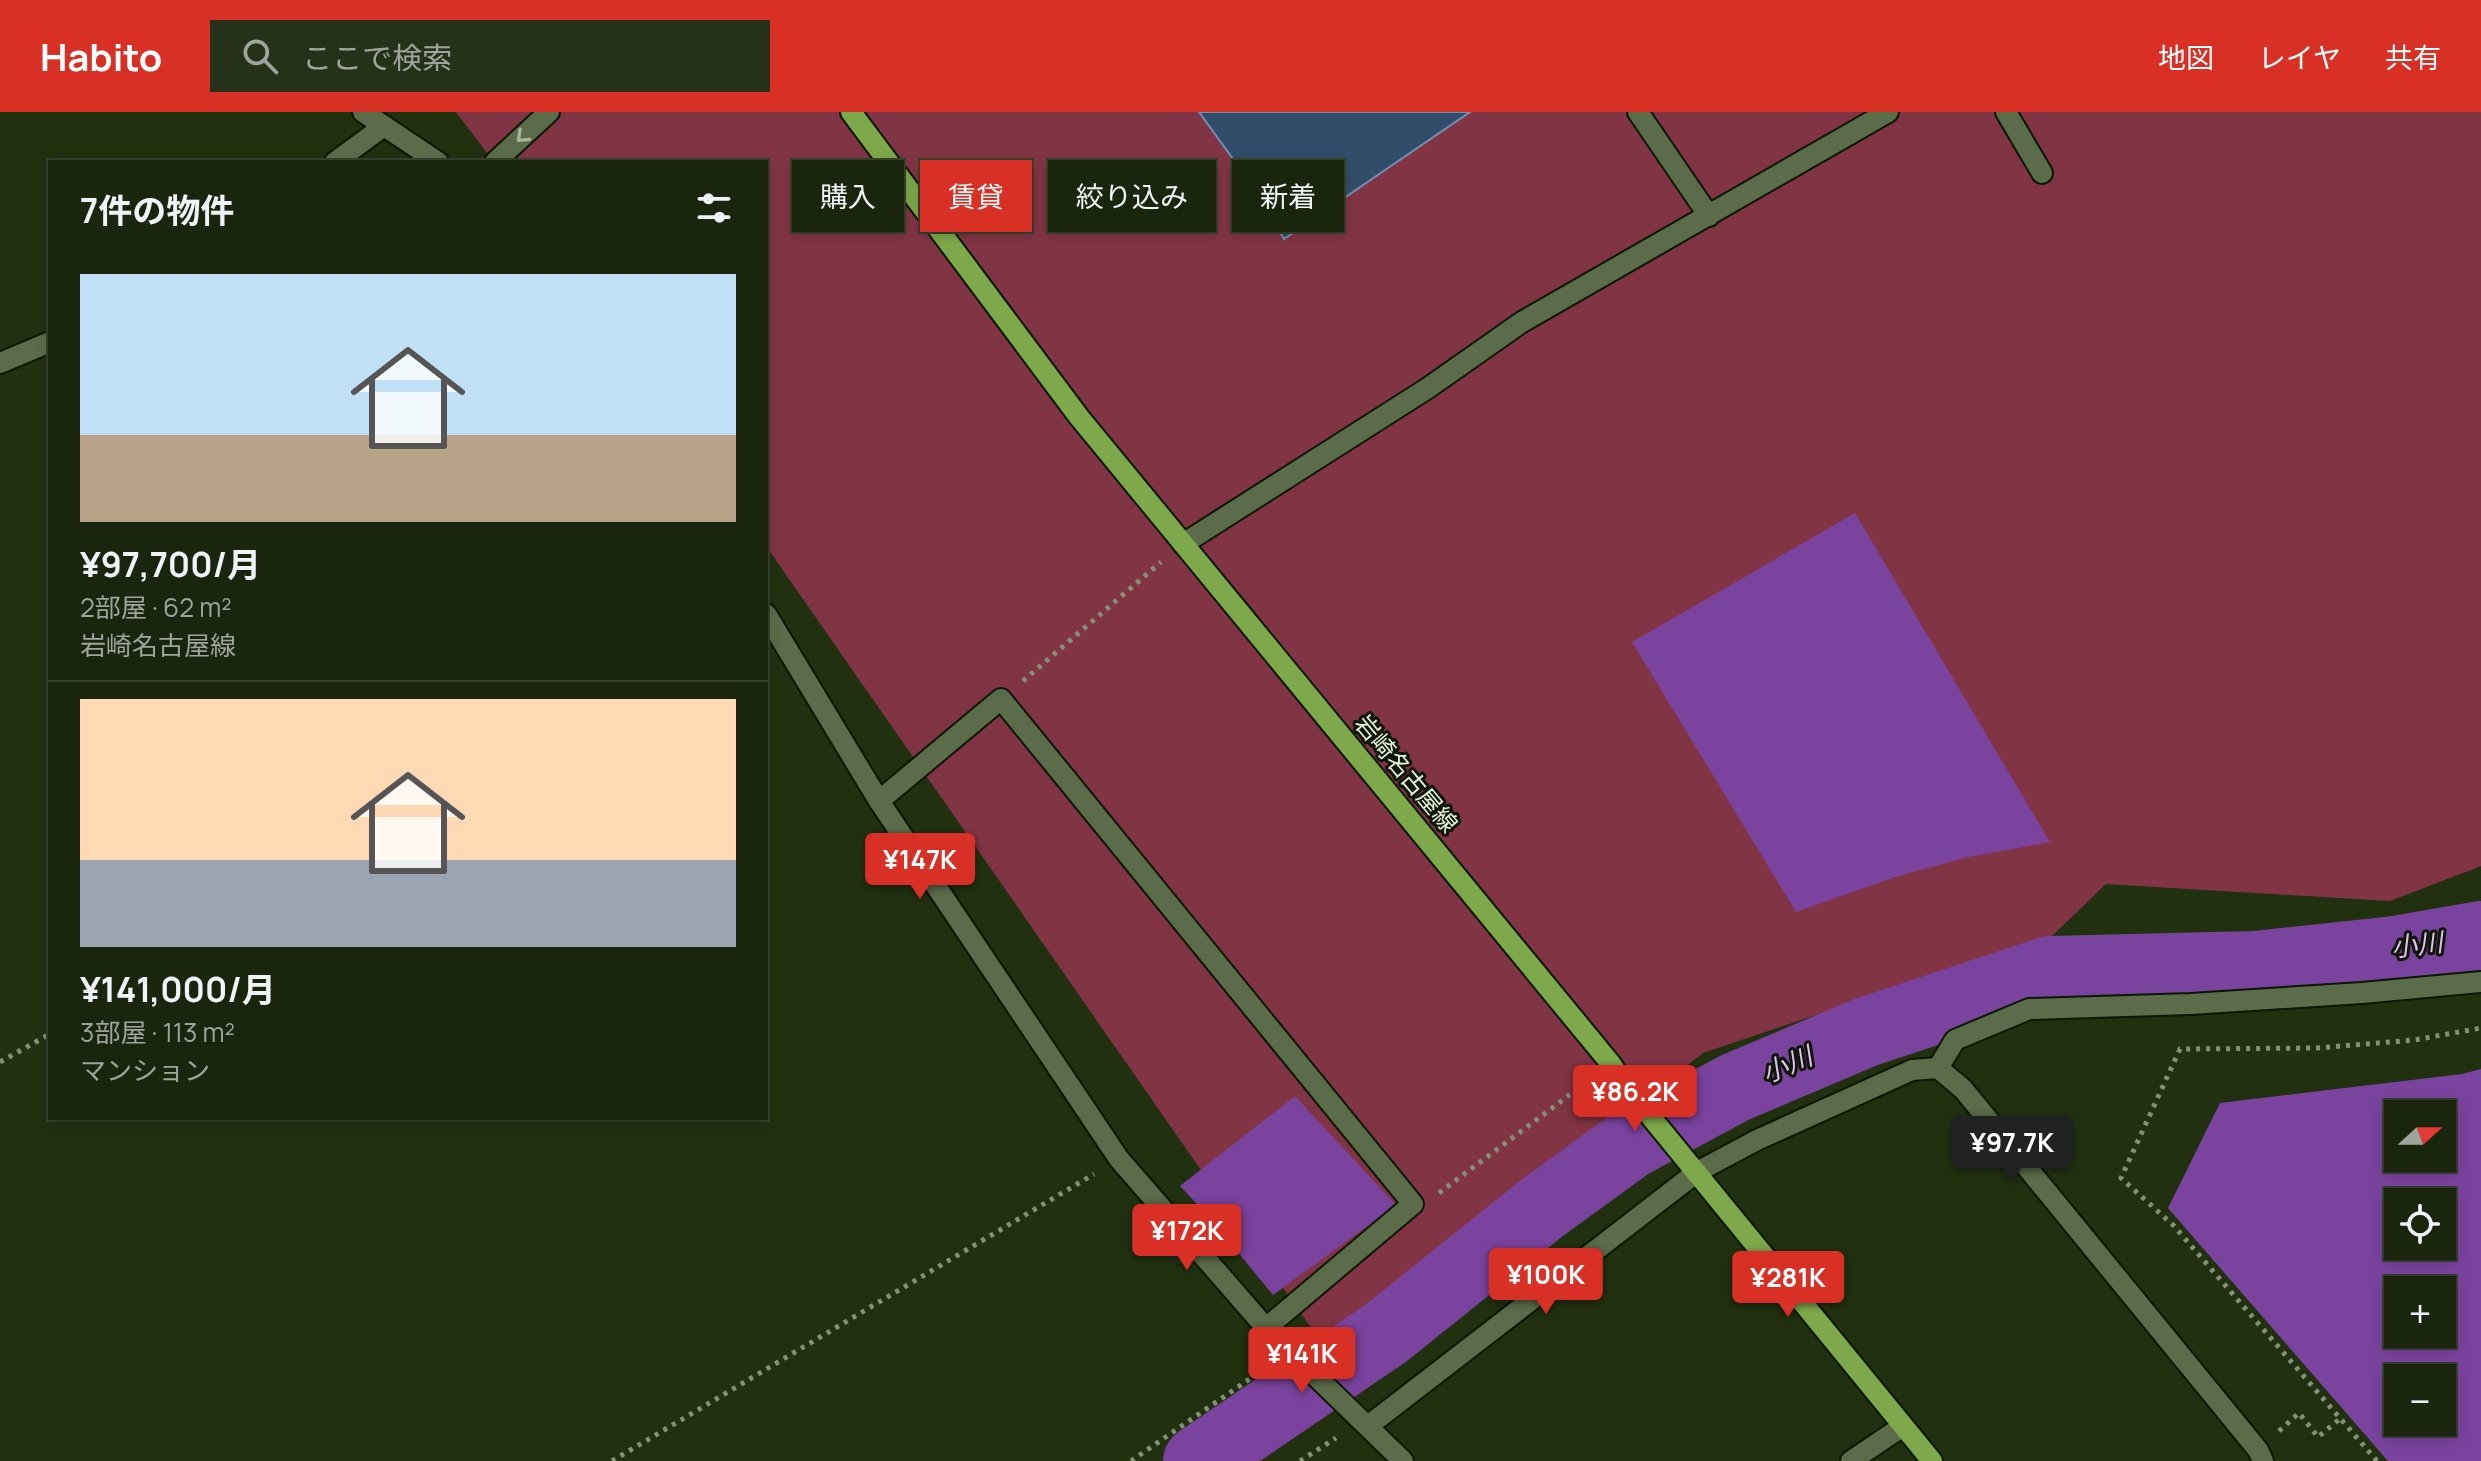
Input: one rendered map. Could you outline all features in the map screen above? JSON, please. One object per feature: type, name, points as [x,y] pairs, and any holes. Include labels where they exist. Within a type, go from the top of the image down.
[{"type":"main road","name":"岩崎名古屋線","points":[[851,112],[1079,417],[1611,1064],[1628,1089],[1932,1461]]},
{"type":"street","points":[[363,112],[435,160]]},
{"type":"street","points":[[497,160],[549,112]]},
{"type":"street","points":[[1638,112],[1709,216]]},
{"type":"street","points":[[1183,544],[1428,388],[1522,322],[1888,112]]},
{"type":"street","points":[[2006,112],[2042,173]]},
{"type":"street","points":[[338,160],[384,126]]},
{"type":"street","points":[[0,363],[48,343]]},
{"type":"street","points":[[768,617],[879,801],[1119,1159],[1266,1328],[1403,1461]]},
{"type":"street","points":[[879,801],[1001,699],[1413,1204],[1266,1328]]},
{"type":"street","points":[[1938,1068],[1955,1040],[2029,1009],[2207,1003],[2481,982]]},
{"type":"street","points":[[1365,1424],[1697,1172],[1757,1140],[1912,1070],[1938,1068],[1963,1089],[2260,1456]]},
{"type":"street","points":[[1851,1461],[1903,1426]]},
{"type":"path","points":[[1001,699],[1183,544]]},
{"type":"path","points":[[2377,1461],[2174,1226],[2121,1178],[2180,1049],[2317,1048],[2414,1040],[2481,1028]]},
{"type":"path","points":[[0,1062],[48,1035]]},
{"type":"path","points":[[1413,1204],[1423,1205],[1611,1064]]},
{"type":"path","points":[[612,1461],[1119,1159]]},
{"type":"path","points":[[1131,1461],[1292,1353]]},
{"type":"path","points":[[2260,1456],[2299,1413],[2318,1437],[2341,1418]]},
{"type":"path","points":[[1300,1461],[1365,1424]]},
{"type":"shaded area","points":[[456,112],[2481,112],[2481,866],[2390,901],[2106,884],[2053,935],[1703,1053],[1325,1348],[768,549],[768,160],[492,160]]},
{"type":"shaded area","points":[[1855,513],[2050,842],[1969,857],[1895,877],[1796,912],[1632,642]]},
{"type":"shaded area","points":[[2481,1069],[2481,1461],[2388,1461],[2168,1208],[2220,1103],[2462,1074]]},
{"type":"shaded area","points":[[1295,1096],[1396,1205],[1273,1295],[1180,1186]]},
{"type":"building","points":[[1199,112],[1470,112],[1344,198],[1344,160],[1234,160]]},
{"type":"building","points":[[1280,232],[1294,232],[1284,239]]},
{"type":"waterway","name":"小川","points":[[1198,1461],[1386,1333],[1542,1208],[1630,1144],[1736,1087],[1866,1032],[2050,971],[2254,966],[2395,951],[2481,936]]}]
